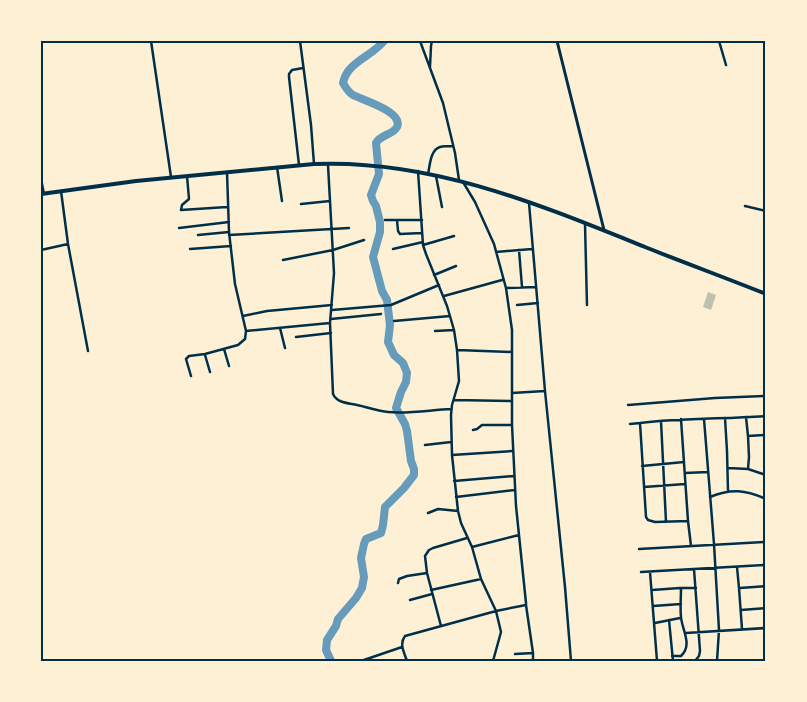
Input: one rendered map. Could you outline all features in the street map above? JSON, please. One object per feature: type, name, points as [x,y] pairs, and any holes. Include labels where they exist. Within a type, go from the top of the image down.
[{"type":"main road","points":[[43,194],[187,176],[328,163],[418,171],[484,187],[604,230],[766,294]]},
{"type":"street","points":[[151,41],[172,178]]},
{"type":"street","points":[[300,41],[314,164]]},
{"type":"street","points":[[420,41],[443,102],[461,181],[475,202],[494,244],[506,288],[512,330],[511,401],[515,490],[533,661]]},
{"type":"street","points":[[430,71],[432,41]]},
{"type":"street","points":[[557,41],[604,230]]},
{"type":"street","points":[[719,41],[726,65]]},
{"type":"street","points":[[299,165],[289,74],[292,70],[303,68]]},
{"type":"street","points":[[428,174],[436,150],[440,147],[453,146]]},
{"type":"street","points":[[328,163],[334,273],[330,321],[333,394],[337,400],[386,412],[404,413],[451,409]]},
{"type":"street","points":[[277,167],[282,200]]},
{"type":"street","points":[[418,171],[423,243],[434,275],[444,296],[454,330],[457,350],[459,381],[451,409],[451,442],[458,511],[461,523],[472,547],[481,579],[496,611],[501,632],[493,661]]},
{"type":"street","points":[[191,376],[186,359],[191,355],[205,354],[224,349],[241,343],[245,339],[246,331],[235,284],[229,234],[226,172]]},
{"type":"street","points":[[436,175],[442,206]]},
{"type":"street","points":[[187,176],[189,199],[182,205],[180,210],[227,207]]},
{"type":"street","points":[[41,179],[43,194]]},
{"type":"street","points":[[61,191],[68,244],[88,351]]},
{"type":"street","points":[[301,204],[330,201]]},
{"type":"street","points":[[529,203],[545,391],[564,577],[570,661]]},
{"type":"street","points":[[744,206],[766,211]]},
{"type":"street","points":[[385,220],[422,220]]},
{"type":"street","points":[[397,220],[400,234],[422,233]]},
{"type":"street","points":[[179,228],[229,222]]},
{"type":"street","points":[[585,224],[587,305]]},
{"type":"street","points":[[198,235],[349,228]]},
{"type":"street","points":[[393,249],[454,236]]},
{"type":"street","points":[[283,260],[333,250],[364,240]]},
{"type":"street","points":[[41,250],[68,244]]},
{"type":"street","points":[[190,249],[231,246]]},
{"type":"street","points":[[496,252],[533,249]]},
{"type":"street","points":[[519,250],[522,287]]},
{"type":"street","points":[[434,275],[456,266]]},
{"type":"street","points":[[444,296],[503,280]]},
{"type":"street","points":[[331,310],[388,306],[439,286]]},
{"type":"street","points":[[506,288],[536,286]]},
{"type":"street","points":[[518,305],[538,303]]},
{"type":"street","points":[[243,316],[267,311],[332,305]]},
{"type":"street","points":[[246,331],[380,314]]},
{"type":"street","points":[[394,321],[450,316]]},
{"type":"street","points":[[280,327],[284,348]]},
{"type":"street","points":[[435,331],[454,330]]},
{"type":"street","points":[[296,337],[331,333]]},
{"type":"street","points":[[224,349],[229,366]]},
{"type":"street","points":[[457,350],[512,352]]},
{"type":"street","points":[[205,354],[210,372]]},
{"type":"street","points":[[512,393],[545,391]]},
{"type":"street","points":[[628,404],[766,396]]},
{"type":"street","points":[[454,400],[511,401]]},
{"type":"street","points":[[630,424],[661,420],[766,416]]},
{"type":"street","points":[[746,417],[748,469]]},
{"type":"street","points":[[725,418],[728,491]]},
{"type":"street","points":[[680,419],[691,546]]},
{"type":"street","points":[[704,419],[719,630],[717,661]]},
{"type":"street","points":[[661,420],[666,522]]},
{"type":"street","points":[[640,423],[646,517],[651,522],[688,521]]},
{"type":"street","points":[[473,430],[482,425],[512,424]]},
{"type":"street","points":[[748,436],[766,434]]},
{"type":"street","points":[[425,446],[451,442]]},
{"type":"street","points":[[452,455],[513,451]]},
{"type":"street","points":[[642,466],[684,462]]},
{"type":"street","points":[[728,468],[748,469],[766,475]]},
{"type":"street","points":[[685,473],[708,472]]},
{"type":"street","points":[[454,481],[514,476]]},
{"type":"street","points":[[644,487],[686,484]]},
{"type":"street","points":[[456,497],[515,490]]},
{"type":"street","points":[[710,496],[728,491],[749,492],[766,499]]},
{"type":"street","points":[[428,513],[438,509],[458,511]]},
{"type":"street","points":[[472,547],[519,535]]},
{"type":"street","points":[[441,626],[426,573],[425,556],[429,550],[467,538]]},
{"type":"street","points":[[639,549],[766,542]]},
{"type":"street","points":[[640,572],[766,564]]},
{"type":"street","points":[[737,567],[742,629]]},
{"type":"street","points":[[694,569],[700,651],[700,656],[696,661]]},
{"type":"street","points":[[650,572],[657,661]]},
{"type":"street","points":[[398,583],[400,578],[426,573]]},
{"type":"street","points":[[431,590],[481,579]]},
{"type":"street","points":[[739,588],[766,586]]},
{"type":"street","points":[[672,656],[681,656],[687,646],[686,633],[681,618],[681,588]]},
{"type":"street","points":[[652,590],[696,588]]},
{"type":"street","points":[[410,600],[432,594]]},
{"type":"street","points":[[653,606],[681,604]]},
{"type":"street","points":[[407,661],[402,647],[402,641],[405,636],[496,611],[526,605]]},
{"type":"street","points":[[741,610],[766,608]]},
{"type":"street","points":[[655,623],[681,618]]},
{"type":"street","points":[[670,620],[672,661]]},
{"type":"street","points":[[686,633],[766,628]]},
{"type":"street","points":[[361,661],[402,647]]},
{"type":"street","points":[[515,654],[532,652]]},
{"type":"building","points":[[708,292],[716,295],[711,310],[703,307]]},
{"type":"waterway","points":[[331,661],[326,650],[327,640],[338,619],[362,588],[364,577],[361,558],[366,539],[381,533],[385,507],[414,475],[407,431],[396,408],[406,382],[407,373],[403,363],[394,355],[388,342],[390,325],[387,300],[382,291],[373,257],[380,232],[380,222],[371,195],[379,174],[376,143],[393,132],[398,122],[394,116],[381,107],[351,94],[343,83],[349,70],[384,41]]}]
